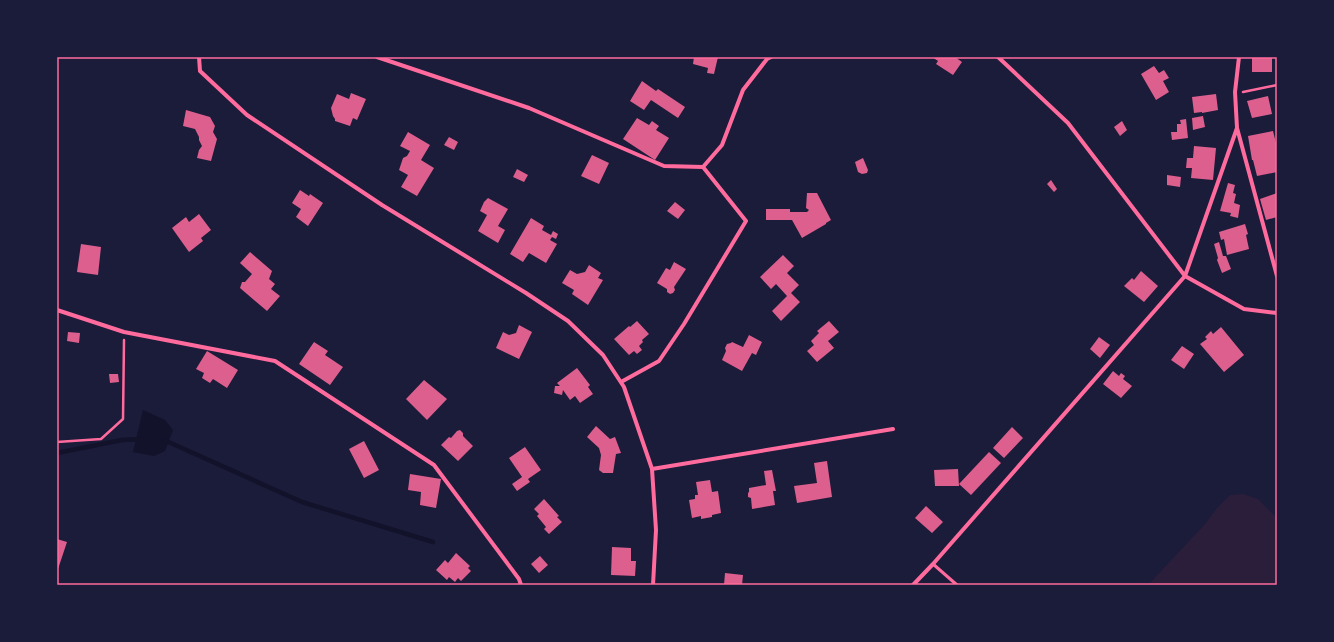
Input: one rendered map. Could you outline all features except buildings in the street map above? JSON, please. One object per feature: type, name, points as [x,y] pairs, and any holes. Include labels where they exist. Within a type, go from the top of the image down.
[{"type":"street","points":[[199,57],[200,71],[247,115],[382,205],[526,293],[568,321],[603,355],[624,387],[652,469],[656,530],[653,585]]},
{"type":"street","points":[[377,57],[529,108],[664,166],[703,167]]},
{"type":"street","points":[[703,167],[722,145],[743,90],[766,59],[771,57]]},
{"type":"street","points":[[998,57],[1068,122],[1185,276],[1244,309],[1277,314]]},
{"type":"street","points":[[1239,57],[1235,92],[1237,128],[1277,276]]},
{"type":"street","points":[[913,585],[1185,276],[1237,128]]},
{"type":"street","points":[[621,382],[659,361],[684,324],[746,221],[703,167]]},
{"type":"street","points":[[57,310],[124,332],[276,361],[434,465],[519,579],[521,585]]},
{"type":"street","points":[[652,469],[894,429]]},
{"type":"lane","points":[[933,564],[957,585]]},
{"type":"path","points":[[1235,92],[1247,92],[1277,85]]},
{"type":"path","points":[[57,442],[101,440],[123,419],[124,332]]},
{"type":"shaded area","points":[[143,410],[165,420],[173,430],[165,451],[154,456],[133,452]]},
{"type":"shaded area","points":[[1243,494],[1258,499],[1277,518],[1277,585],[1148,585],[1230,495]]},
{"type":"waterway","points":[[57,453],[122,440],[141,439]]},
{"type":"waterway","points":[[164,440],[302,502],[433,542]]}]
